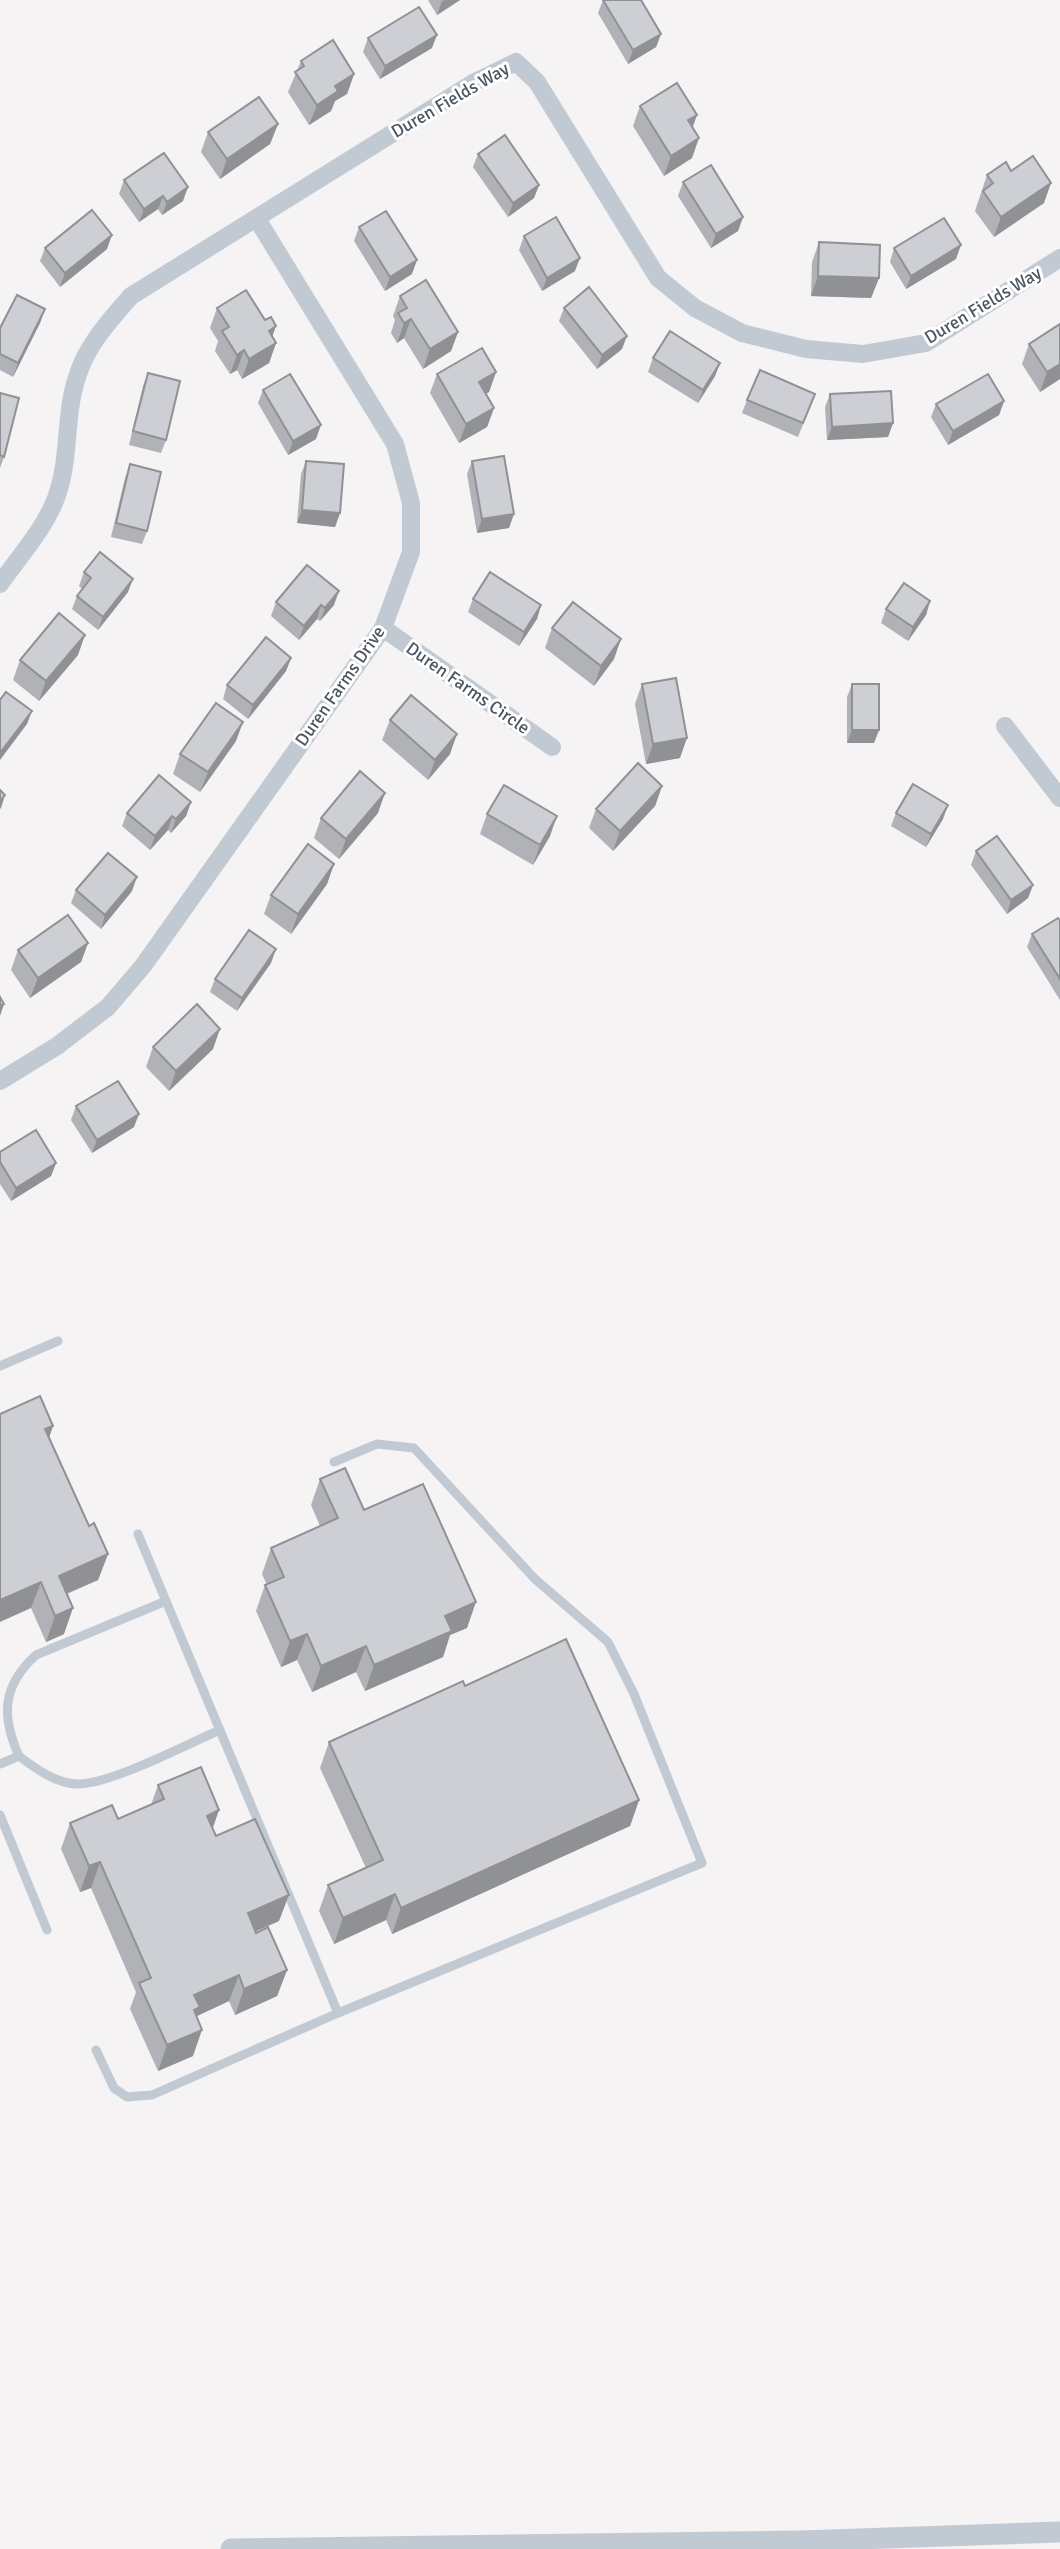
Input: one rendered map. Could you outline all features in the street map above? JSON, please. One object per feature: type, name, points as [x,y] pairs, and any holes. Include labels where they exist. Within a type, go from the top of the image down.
[{"type":"street","name":"Duren Fields Way","points":[[0,584],[56,499],[68,450],[69,418],[76,375],[94,338],[131,296],[475,82],[516,62],[537,82],[657,278],[695,308],[742,333],[806,349],[863,354],[926,343],[1060,258]]},
{"type":"street","name":"Duren Farms Drive","points":[[0,1081],[57,1046],[108,1007],[143,966],[383,628],[411,552],[411,503],[394,444],[257,219]]},
{"type":"street","name":"Duren Farms Circle","points":[[383,628],[552,747]]},
{"type":"street","points":[[1005,726],[1060,798]]},
{"type":"street","points":[[231,2549],[800,2545],[1060,2532]]},
{"type":"lane","points":[[0,1366],[58,1341]]},
{"type":"lane","points":[[96,2050],[114,2088],[127,2097],[152,2095],[338,2013],[702,1863],[634,1694],[608,1642],[535,1579],[414,1448],[377,1444],[334,1462]]},
{"type":"lane","points":[[138,1534],[338,2013]]},
{"type":"lane","points":[[166,1601],[36,1655],[20,1669],[11,1690],[3,1729],[19,1756],[38,1771],[60,1781],[96,1782],[220,1730]]},
{"type":"lane","points":[[0,1764],[19,1756]]},
{"type":"lane","points":[[0,1815],[47,1930]]},
{"type":"building","points":[[603,0],[641,0],[661,34],[633,50]]},
{"type":"building","points":[[419,7],[437,35],[385,66],[368,38]]},
{"type":"building","points":[[333,40],[354,74],[335,86],[338,91],[317,105],[295,72],[304,66],[301,61]]},
{"type":"building","points":[[677,83],[697,115],[688,120],[699,138],[671,156],[640,106]]},
{"type":"building","points":[[259,97],[278,124],[227,159],[208,132]]},
{"type":"building","points":[[505,135],[539,185],[513,203],[478,154]]},
{"type":"building","points":[[164,153],[188,187],[167,202],[163,196],[144,209],[124,180]]},
{"type":"building","points":[[1033,156],[1051,183],[1001,217],[983,191],[993,183],[987,175],[1006,162],[1011,171]]},
{"type":"building","points":[[711,165],[743,217],[716,234],[683,182]]},
{"type":"building","points":[[92,210],[112,235],[65,273],[45,248]]},
{"type":"building","points":[[386,211],[417,260],[390,277],[359,227]]},
{"type":"building","points":[[556,217],[580,258],[547,278],[524,236]]},
{"type":"building","points":[[944,218],[961,245],[911,276],[894,248]]},
{"type":"building","points":[[819,242],[880,245],[879,278],[818,276]]},
{"type":"building","points":[[426,280],[458,332],[430,349],[411,319],[404,323],[398,313],[407,308],[400,296]]},
{"type":"building","points":[[589,287],[627,336],[602,355],[564,308]]},
{"type":"building","points":[[246,290],[265,320],[271,317],[276,326],[269,331],[276,343],[249,359],[244,350],[237,355],[222,331],[229,327],[217,308]]},
{"type":"building","points":[[17,295],[45,309],[18,363],[0,354],[0,328]]},
{"type":"building","points":[[1060,324],[1060,364],[1047,372],[1029,344]]},
{"type":"building","points":[[670,331],[720,363],[703,390],[653,358]]},
{"type":"building","points":[[482,348],[496,372],[479,382],[494,408],[466,424],[437,374]]},
{"type":"building","points":[[760,370],[815,394],[803,423],[747,400]]},
{"type":"building","points":[[148,373],[180,381],[166,440],[133,431]]},
{"type":"building","points":[[290,374],[321,425],[293,441],[263,390]]},
{"type":"building","points":[[988,374],[1004,401],[953,431],[936,404]]},
{"type":"building","points":[[891,391],[893,423],[832,427],[830,394]]},
{"type":"building","points":[[0,393],[19,398],[4,457],[0,455]]},
{"type":"building","points":[[504,456],[514,514],[482,519],[472,461]]},
{"type":"building","points":[[306,461],[344,464],[340,513],[302,510]]},
{"type":"building","points":[[130,464],[161,472],[147,531],[116,523]]},
{"type":"building","points":[[100,552],[133,579],[103,617],[77,596],[91,578],[84,572]]},
{"type":"building","points":[[307,565],[339,591],[325,608],[321,605],[304,626],[276,602]]},
{"type":"building","points":[[490,572],[541,605],[524,632],[473,599]]},
{"type":"building","points":[[904,583],[930,601],[913,627],[886,609]]},
{"type":"building","points":[[573,602],[621,639],[601,666],[552,628]]},
{"type":"building","points":[[59,613],[85,635],[46,681],[20,660]]},
{"type":"building","points":[[266,637],[291,658],[253,705],[227,685]]},
{"type":"building","points":[[676,678],[687,738],[653,744],[642,684]]},
{"type":"building","points":[[852,684],[879,684],[879,730],[852,730]]},
{"type":"building","points":[[6,692],[32,711],[0,753],[0,700]]},
{"type":"building","points":[[411,695],[457,734],[435,760],[390,720]]},
{"type":"building","points":[[216,703],[243,722],[208,772],[180,754]]},
{"type":"building","points":[[638,763],[662,786],[620,831],[596,809]]},
{"type":"building","points":[[360,771],[385,793],[346,839],[321,818]]},
{"type":"building","points":[[159,775],[191,802],[176,819],[172,816],[155,836],[127,813]]},
{"type":"building","points":[[913,784],[948,805],[931,834],[896,813]]},
{"type":"building","points":[[504,785],[557,816],[540,845],[487,814]]},
{"type":"building","points":[[997,836],[1033,885],[1011,900],[976,851]]},
{"type":"building","points":[[308,844],[334,864],[298,914],[271,895]]},
{"type":"building","points":[[108,853],[137,877],[105,915],[76,890]]},
{"type":"building","points":[[68,915],[88,943],[38,978],[18,950]]},
{"type":"building","points":[[1058,918],[1060,921],[1060,979],[1032,934]]},
{"type":"building","points":[[249,930],[276,949],[242,998],[215,979]]},
{"type":"building","points":[[197,1004],[220,1029],[176,1071],[153,1047]]},
{"type":"building","points":[[118,1081],[139,1114],[97,1140],[76,1106]]},
{"type":"building","points":[[36,1130],[56,1163],[16,1188],[0,1162],[0,1152]]},
{"type":"building","points":[[40,1396],[53,1426],[45,1429],[89,1526],[94,1523],[108,1554],[59,1576],[73,1608],[55,1616],[41,1582],[0,1600],[0,1414]]},
{"type":"building","points":[[345,1468],[364,1510],[423,1484],[476,1602],[445,1616],[452,1631],[374,1665],[366,1646],[321,1666],[307,1634],[290,1641],[265,1585],[284,1577],[271,1548],[338,1518],[320,1479]]},
{"type":"building","points":[[566,1639],[639,1800],[401,1908],[395,1894],[343,1918],[328,1885],[383,1860],[329,1742],[463,1681],[465,1686]]},
{"type":"building","points":[[201,1767],[219,1810],[207,1816],[216,1836],[255,1819],[289,1895],[248,1913],[256,1933],[268,1927],[287,1970],[244,1989],[239,1975],[194,1995],[200,2007],[194,2010],[202,2030],[167,2045],[139,1983],[151,1978],[100,1862],[89,1866],[70,1823],[112,1805],[118,1819],[164,1799],[158,1785]]}]
